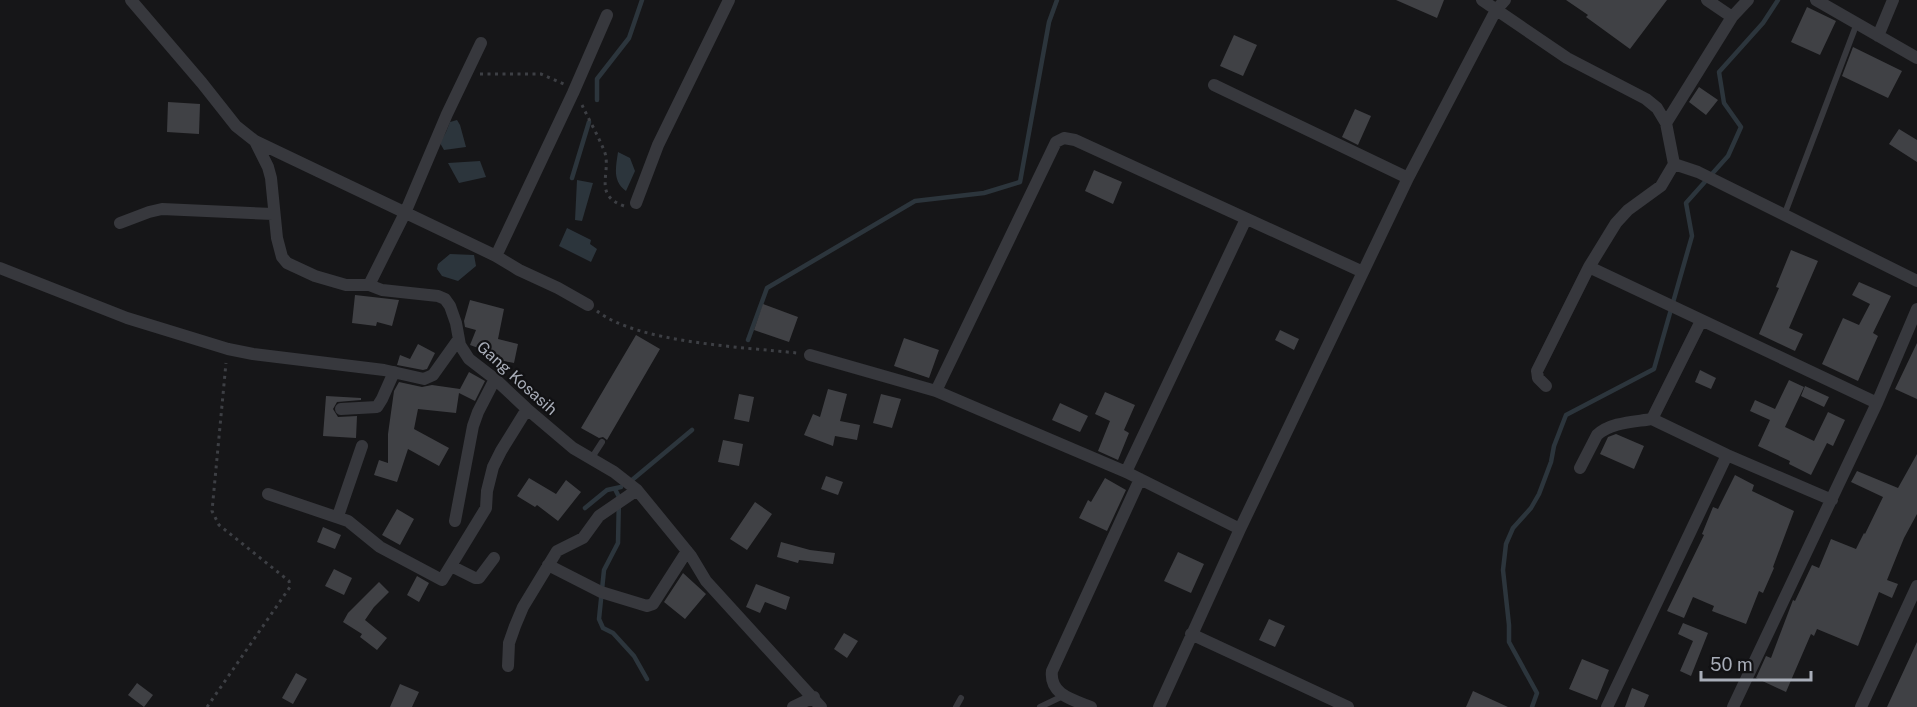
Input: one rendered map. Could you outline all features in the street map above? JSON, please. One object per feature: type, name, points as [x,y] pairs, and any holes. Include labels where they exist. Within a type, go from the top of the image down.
[{"type":"street","name":"Gang Kosasih","points":[[131,0],[236,126],[255,141],[271,178],[273,214],[279,249],[287,263],[346,285],[369,285],[382,290],[438,296],[445,299],[453,313],[458,340],[469,359],[573,448],[614,472],[635,492],[687,551],[706,581],[818,702]]},
{"type":"street","points":[[636,203],[658,145],[729,0]]},
{"type":"street","points":[[1482,0],[1567,58],[1646,99],[1657,108],[1666,123],[1674,164],[1661,186],[1628,210],[1616,223],[1589,267],[1537,371],[1538,378],[1546,386]]},
{"type":"street","points":[[1159,707],[1240,529],[1408,178],[1496,10],[1505,0]]},
{"type":"street","points":[[1707,0],[1732,17]]},
{"type":"street","points":[[1666,123],[1732,17],[1748,0]]},
{"type":"street","points":[[1816,0],[1917,58]]},
{"type":"street","points":[[1878,36],[1893,0]]},
{"type":"street","points":[[496,256],[607,15]]},
{"type":"street","points":[[369,285],[405,213],[447,114],[481,43]]},
{"type":"street","points":[[1214,85],[1408,178]]},
{"type":"street","points":[[936,391],[1056,142],[1064,138],[1075,140],[1363,272]]},
{"type":"street","points":[[255,141],[496,256],[588,305]]},
{"type":"street","points":[[1674,164],[1698,172],[1785,213],[1917,281]]},
{"type":"street","points":[[120,223],[162,209],[273,214]]},
{"type":"street","points":[[1126,472],[1246,219]]},
{"type":"street","points":[[1589,267],[1877,402]]},
{"type":"street","points":[[0,268],[127,318],[228,349],[253,354],[314,360],[424,379],[433,375],[458,340]]},
{"type":"street","points":[[1733,707],[1832,500],[1917,309]]},
{"type":"street","points":[[1652,419],[1701,321]]},
{"type":"street","points":[[810,355],[936,391],[1126,472],[1240,529]]},
{"type":"street","points":[[341,409],[376,406],[382,399],[394,372]]},
{"type":"street","points":[[455,521],[473,426],[495,379]]},
{"type":"street","points":[[268,494],[338,516],[352,524],[380,547],[442,580],[486,508],[487,491],[493,467],[527,409]]},
{"type":"street","points":[[1580,468],[1601,431],[1613,426],[1652,419],[1727,455],[1832,500]]},
{"type":"street","points":[[338,516],[362,446]]},
{"type":"street","points":[[1607,707],[1727,455]]},
{"type":"street","points":[[1091,707],[1064,696],[1053,685],[1052,671],[1140,479]]},
{"type":"street","points":[[508,666],[509,643],[515,626],[557,551],[583,538],[599,516],[635,492]]},
{"type":"street","points":[[548,565],[601,592],[647,606],[653,604],[687,551]]},
{"type":"street","points":[[452,566],[479,578],[494,558]]},
{"type":"street","points":[[1861,707],[1917,586]]},
{"type":"street","points":[[1191,634],[1348,707]]},
{"type":"street","points":[[793,707],[818,702]]},
{"type":"lane","points":[[1785,213],[1857,23]]},
{"type":"lane","points":[[591,459],[602,442]]},
{"type":"lane","points":[[1040,707],[1064,696]]},
{"type":"lane","points":[[956,707],[961,698]]},
{"type":"path","points":[[588,305],[607,319],[655,335],[810,355]]},
{"type":"path","points":[[207,707],[290,587],[289,581],[219,525],[212,511],[228,349]]},
{"type":"shaded area","points":[[457,120],[466,147],[444,150],[440,143],[450,122]]},
{"type":"shaded area","points":[[618,152],[630,158],[635,171],[626,191],[617,178]]},
{"type":"shaded area","points":[[480,161],[486,177],[459,183],[448,163]]},
{"type":"shaded area","points":[[577,180],[593,183],[582,221],[575,220]]},
{"type":"shaded area","points":[[567,228],[591,240],[590,244],[597,249],[591,262],[559,246]]},
{"type":"shaded area","points":[[450,254],[474,255],[476,266],[458,281],[442,276],[437,269],[438,264]]},
{"type":"building","points":[[1396,0],[1444,0],[1437,18]]},
{"type":"building","points":[[1566,0],[1667,0],[1630,49]]},
{"type":"building","points":[[1807,7],[1836,21],[1820,55],[1791,42]]},
{"type":"building","points":[[1234,35],[1257,45],[1243,76],[1220,66]]},
{"type":"building","points":[[1853,47],[1902,71],[1888,98],[1842,76]]},
{"type":"building","points":[[1699,87],[1718,100],[1706,115],[1689,102]]},
{"type":"building","points":[[168,102],[200,104],[199,134],[167,132]]},
{"type":"building","points":[[1355,109],[1371,116],[1358,145],[1342,137]]},
{"type":"building","points":[[1899,129],[1917,140],[1917,162],[1889,144]]},
{"type":"building","points":[[1094,170],[1122,182],[1113,204],[1085,191]]},
{"type":"building","points":[[1791,250],[1818,261],[1789,328],[1803,334],[1795,351],[1759,334],[1779,288],[1776,287]]},
{"type":"building","points":[[1859,282],[1891,296],[1873,333],[1878,336],[1858,381],[1822,364],[1843,318],[1859,325],[1870,304],[1852,295]]},
{"type":"building","points":[[355,295],[399,300],[392,326],[377,322],[376,326],[352,323]]},
{"type":"building","points":[[470,300],[504,309],[498,339],[518,344],[514,363],[499,360],[500,356],[470,345],[476,330],[465,327],[464,321]]},
{"type":"building","points":[[763,304],[798,317],[789,342],[754,330]]},
{"type":"building","points":[[1280,330],[1299,339],[1294,350],[1275,340]]},
{"type":"building","points":[[636,335],[660,349],[607,440],[603,437],[599,438],[581,428]]},
{"type":"building","points":[[904,338],[939,350],[929,378],[894,366]]},
{"type":"building","points":[[1917,343],[1917,399],[1895,389]]},
{"type":"building","points":[[418,344],[435,353],[427,369],[397,365],[400,355],[410,359]]},
{"type":"building","points":[[1700,370],[1716,378],[1711,389],[1695,382]]},
{"type":"building","points":[[469,372],[485,381],[475,401],[459,393],[456,413],[418,409],[414,429],[449,448],[439,466],[408,449],[397,482],[374,475],[379,460],[388,463],[388,434],[394,391],[399,382],[422,387],[432,385],[460,389]]},
{"type":"building","points":[[1789,380],[1804,387],[1785,427],[1814,441],[1828,412],[1845,420],[1833,446],[1827,443],[1811,475],[1789,464],[1790,461],[1758,446],[1770,420],[1750,411],[1755,400],[1775,409]]},
{"type":"building","points":[[1805,386],[1829,397],[1824,407],[1801,396]]},
{"type":"building","points":[[828,389],[847,394],[840,421],[860,425],[857,440],[835,436],[833,446],[804,435],[813,414],[820,417]]},
{"type":"building","points":[[1105,392],[1135,405],[1124,430],[1129,433],[1118,460],[1098,451],[1110,421],[1095,414]]},
{"type":"building","points":[[739,394],[754,397],[749,422],[734,419]]},
{"type":"building","points":[[881,394],[901,399],[892,428],[873,423]]},
{"type":"building","points":[[326,396],[361,398],[361,400],[337,402],[333,409],[338,417],[357,416],[356,438],[323,436]]},
{"type":"building","points":[[1060,403],[1088,416],[1080,432],[1052,420]]},
{"type":"building","points":[[1616,434],[1644,446],[1634,469],[1600,454],[1608,437]]},
{"type":"building","points":[[723,440],[743,444],[739,466],[718,462]]},
{"type":"building","points":[[1917,454],[1917,514],[1904,538],[1887,580],[1898,584],[1892,598],[1879,592],[1858,646],[1817,629],[1814,636],[1811,634],[1786,692],[1756,678],[1766,656],[1771,658],[1793,600],[1795,601],[1812,565],[1819,568],[1831,539],[1856,549],[1865,534],[1883,497],[1851,482],[1857,471],[1898,488]]},
{"type":"building","points":[[1735,475],[1754,485],[1752,491],[1794,511],[1763,593],[1759,591],[1746,624],[1712,611],[1714,606],[1693,597],[1684,618],[1667,611],[1704,535],[1702,534],[1713,507],[1718,509]]},
{"type":"building","points":[[826,476],[843,482],[838,495],[821,489]]},
{"type":"building","points":[[529,478],[556,494],[566,480],[581,492],[558,521],[537,505],[535,507],[517,496]]},
{"type":"building","points":[[1105,478],[1126,490],[1107,531],[1079,518],[1088,500],[1091,502]]},
{"type":"building","points":[[755,502],[772,514],[747,550],[730,539]]},
{"type":"building","points":[[397,509],[414,519],[400,545],[382,535]]},
{"type":"building","points":[[323,527],[341,535],[335,549],[317,542]]},
{"type":"building","points":[[781,542],[810,550],[835,553],[833,564],[799,560],[798,563],[777,557]]},
{"type":"building","points":[[1178,552],[1204,564],[1191,593],[1164,581]]},
{"type":"building","points":[[334,569],[352,578],[344,595],[325,586]]},
{"type":"building","points":[[683,573],[706,594],[685,619],[664,602]]},
{"type":"building","points":[[417,576],[429,583],[419,602],[407,595]]},
{"type":"building","points":[[379,582],[389,592],[365,620],[387,638],[377,650],[360,637],[362,634],[343,622],[348,613]]},
{"type":"building","points":[[756,584],[790,597],[786,610],[765,602],[760,613],[746,607]]},
{"type":"building","points":[[1269,619],[1285,626],[1275,647],[1259,640]]},
{"type":"building","points":[[1683,623],[1708,633],[1691,676],[1680,671],[1693,641],[1678,634]]},
{"type":"building","points":[[844,633],[858,641],[847,658],[834,649]]},
{"type":"building","points":[[1917,642],[1917,707],[1887,707]]},
{"type":"building","points":[[1582,659],[1609,670],[1597,700],[1569,689]]},
{"type":"building","points":[[296,673],[307,679],[293,704],[282,698]]},
{"type":"building","points":[[137,683],[153,695],[144,707],[128,695]]},
{"type":"building","points":[[400,684],[419,692],[412,707],[390,707]]},
{"type":"building","points":[[1632,688],[1649,695],[1644,707],[1625,707]]},
{"type":"building","points":[[1473,691],[1508,707],[1466,707]]},
{"type":"waterway","points":[[597,100],[597,79],[629,38],[642,0]]},
{"type":"waterway","points":[[748,340],[767,288],[915,201],[984,193],[1020,182],[1049,22],[1057,0]]},
{"type":"waterway","points":[[1532,707],[1537,693],[1509,642],[1503,570],[1506,544],[1513,528],[1531,508],[1539,494],[1566,415],[1654,369],[1692,236],[1686,203],[1728,156],[1741,127],[1724,103],[1719,72],[1763,23],[1778,0]]},
{"type":"waterway","points":[[572,178],[589,122]]},
{"type":"waterway","points":[[632,480],[692,430]]},
{"type":"waterway","points":[[585,508],[607,490],[621,487]]},
{"type":"waterway","points":[[615,489],[619,497],[618,543],[604,570],[599,619],[603,628],[613,633],[634,656],[647,679]]}]
